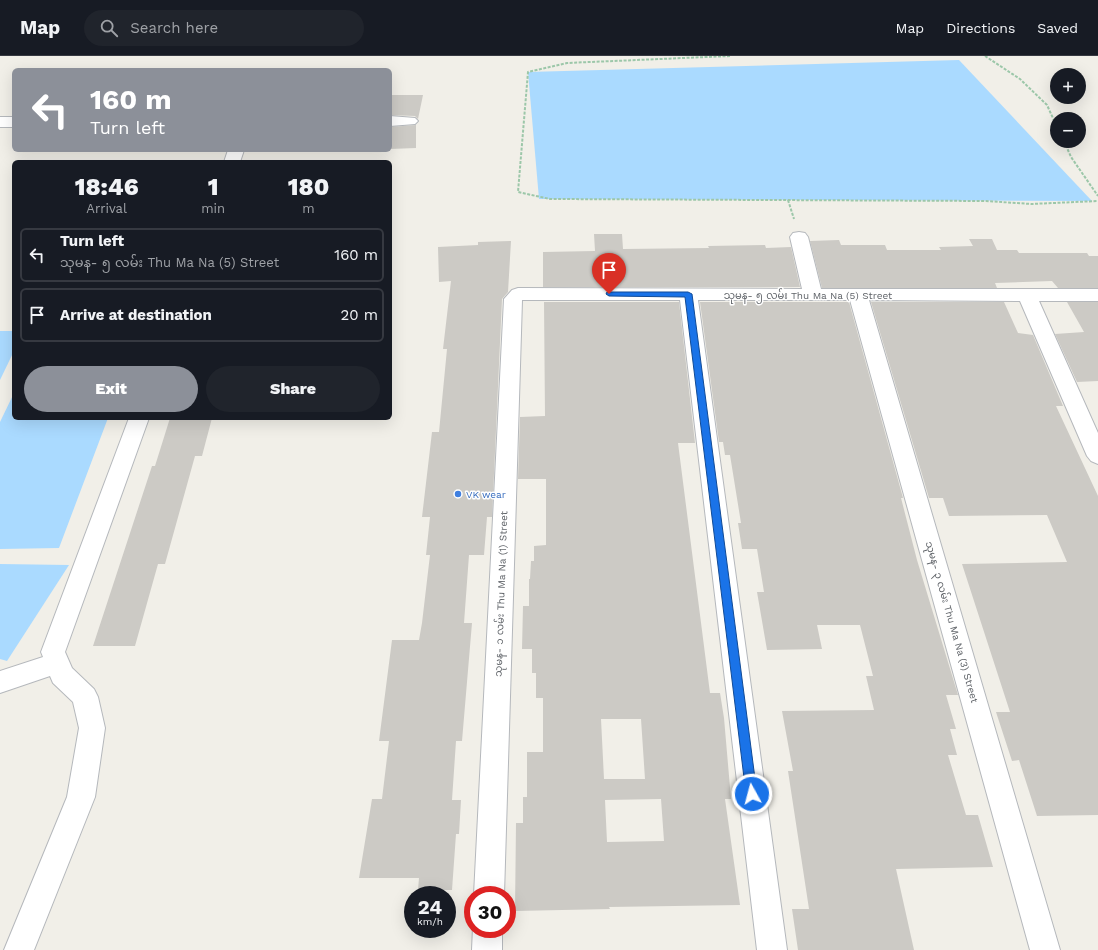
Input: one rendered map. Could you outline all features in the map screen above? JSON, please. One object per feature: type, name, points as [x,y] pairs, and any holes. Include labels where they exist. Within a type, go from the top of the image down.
[{"type":"street","points":[[392,121],[410,121]]},
{"type":"street","points":[[0,122],[12,122]]},
{"type":"street","points":[[799,237],[813,295]]},
{"type":"street","name":"သုမန- ၅ လမ်း Thu Ma Na (5) Street","points":[[518,294],[1098,295]]},
{"type":"street","name":"သုမန- ၁ လမ်း Thu Ma Na (1) Street","points":[[489,886],[513,307],[514,300],[518,294]]},
{"type":"street","points":[[688,294],[772,950]]},
{"type":"street","name":"သုမန- ၃ လမ်း Thu Ma Na (3) Street","points":[[858,295],[1045,950]]},
{"type":"street","points":[[1027,295],[1098,456]]},
{"type":"street","points":[[19,950],[81,797],[92,728],[85,697],[62,675],[53,652],[137,420]]},
{"type":"street","points":[[0,682],[57,663]]},
{"type":"street","points":[[487,950],[488,938]]},
{"type":"path","points":[[730,56],[566,63],[528,72],[523,147],[518,192],[550,199],[978,201],[1031,204],[1069,201],[1098,201]]},
{"type":"path","points":[[986,56],[1020,79],[1047,105],[1050,112]]},
{"type":"path","points":[[1067,148],[1071,157],[1098,196]]},
{"type":"water","points":[[959,60],[1092,201],[539,199],[528,72]]},
{"type":"water","points":[[0,331],[12,331],[12,355],[0,380]]},
{"type":"water","points":[[12,397],[12,420],[107,420],[59,548],[0,549],[0,422]]},
{"type":"water","points":[[0,564],[69,565],[7,661],[0,659]]},
{"type":"building","points":[[392,95],[423,95],[418,119],[415,116],[392,115]]},
{"type":"building","points":[[416,125],[416,148],[392,149],[392,127]]},
{"type":"building","points":[[594,234],[622,234],[623,249],[709,248],[708,246],[765,245],[766,248],[791,247],[800,287],[543,287],[543,252],[595,251]]},
{"type":"building","points":[[969,239],[992,239],[997,250],[1017,250],[1019,253],[1087,253],[1089,256],[1098,256],[1098,288],[1058,288],[1052,281],[995,283],[997,288],[822,288],[810,241],[839,240],[841,245],[885,245],[887,250],[941,250],[939,247],[973,246]]},
{"type":"building","points":[[511,241],[508,292],[502,299],[492,517],[487,517],[484,555],[469,555],[464,623],[472,623],[462,741],[456,741],[452,800],[461,800],[459,834],[456,834],[452,886],[418,886],[419,878],[359,878],[372,799],[382,799],[389,741],[379,741],[392,640],[419,640],[422,623],[430,555],[426,555],[430,517],[422,517],[432,432],[439,432],[447,349],[443,349],[451,281],[439,282],[438,247],[478,245],[478,242]]},
{"type":"building","points":[[544,302],[679,302],[695,443],[678,443],[710,693],[720,693],[724,718],[731,799],[725,799],[740,905],[609,907],[610,909],[516,911],[516,823],[523,823],[523,797],[527,797],[527,752],[543,752],[543,698],[536,698],[536,673],[532,673],[532,649],[522,649],[523,606],[529,606],[529,579],[531,561],[534,561],[534,546],[546,545],[546,479],[518,479],[520,417],[545,416]],"holes":[[[601,719],[641,719],[645,779],[604,779]],[[661,799],[664,841],[607,842],[605,800]]]},
{"type":"building","points":[[700,302],[849,302],[903,498],[901,498],[917,560],[958,695],[946,695],[956,729],[950,729],[957,755],[948,755],[966,815],[978,815],[993,867],[896,869],[914,950],[798,950],[792,909],[809,909],[788,771],[793,771],[782,711],[874,710],[866,676],[873,676],[860,625],[817,625],[822,649],[767,650],[757,592],[764,592],[757,549],[742,549],[738,523],[741,523],[730,455],[725,455],[723,442],[719,442]]},
{"type":"building","points":[[871,302],[1004,302],[1018,333],[1033,335],[1063,406],[1056,406],[1098,496],[1098,815],[1037,816],[1019,760],[1012,761],[996,712],[1010,712],[962,564],[1067,562],[1047,515],[949,516],[943,498],[929,498]]},
{"type":"building","points":[[1067,302],[1098,302],[1098,381],[1077,382],[1055,334],[1084,332]]},
{"type":"building","points":[[169,420],[211,420],[202,456],[195,456],[165,564],[158,564],[135,646],[93,646],[152,466],[155,466]]},
{"type":"place","name":"VK wear","points":[[458,494]]},
{"type":"route","points":[[609,294],[688,294],[752,794]]}]
